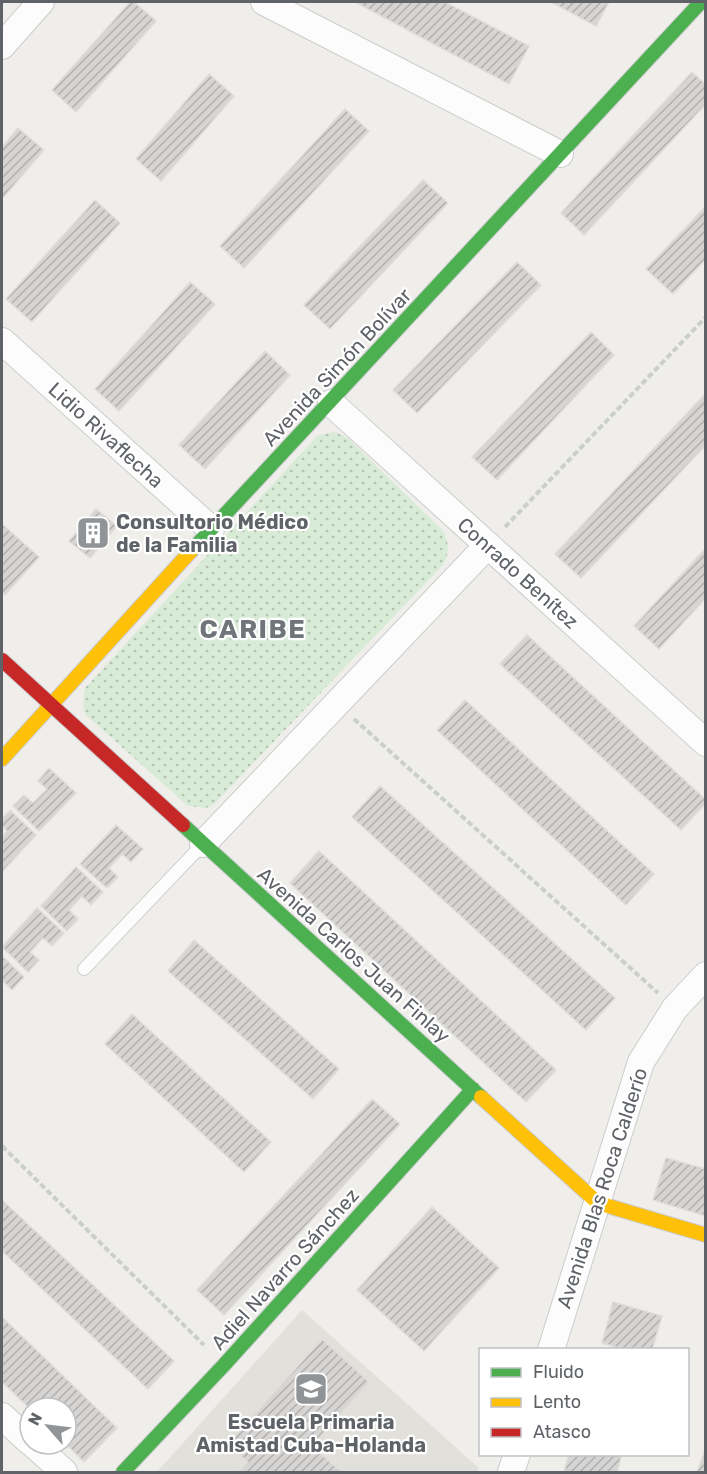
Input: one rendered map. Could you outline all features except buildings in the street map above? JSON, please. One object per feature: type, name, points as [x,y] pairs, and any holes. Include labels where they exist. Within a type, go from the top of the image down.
[{"type":"street","points":[[5,35],[41,2]]},
{"type":"street","points":[[264,2],[560,154]]},
{"type":"street","name":"Avenida Simón Bolívar","points":[[2,759],[211,530],[701,2]]},
{"type":"street","name":"Lidio Rivaflecha","points":[[2,341],[211,530]]},
{"type":"street","name":"Conrado Benítez","points":[[331,403],[705,743]]},
{"type":"street","points":[[203,844],[488,545]]},
{"type":"street","name":"Avenida Carlos Juan Finlay","points":[[2,660],[598,1203],[705,1235]]},
{"type":"street","name":"Avenida Blas Roca Calderío","points":[[552,1348],[641,1062],[675,1008],[705,975]]},
{"type":"street","name":"Adiel Navarro Sánchez","points":[[123,1473],[224,1365],[473,1089]]},
{"type":"street","points":[[2,1416],[18,1431]]},
{"type":"street","points":[[45,1456],[64,1473]]},
{"type":"street","points":[[511,1473],[517,1456]]},
{"type":"lane","points":[[84,969],[203,844]]},
{"type":"path","points":[[488,545],[705,317]]},
{"type":"path","points":[[337,704],[675,1008]]},
{"type":"path","points":[[2,1146],[224,1365]]},
{"type":"shaded area","name":"Escuela Primaria Amistad Cuba-Holanda","points":[[302,1310],[479,1468],[476,1472],[157,1472]]},
{"type":"green space","points":[[334,432],[350,440],[443,531],[447,540],[447,556],[443,565],[214,804],[206,808],[188,806],[86,715],[83,706],[85,688],[317,436]]},
{"type":"traffic: fast","points":[[191,551],[701,2]]},
{"type":"traffic: fast","points":[[183,825],[481,1097]]},
{"type":"traffic: fast","points":[[123,1472],[224,1365],[473,1089]]},
{"type":"traffic: slow","points":[[2,759],[191,551]]},
{"type":"traffic: slow","points":[[481,1097],[598,1203],[706,1235]]},
{"type":"traffic: jam","points":[[2,660],[183,825]]},
{"type":"place","name":"Consultorio Médico de la Familia","points":[[93,533]]},
{"type":"place","name":"Escuela Primaria Amistad Cuba-Holanda","points":[[311,1389]]},
{"type":"district","name":"CARIBE","points":[[253,629]]}]
